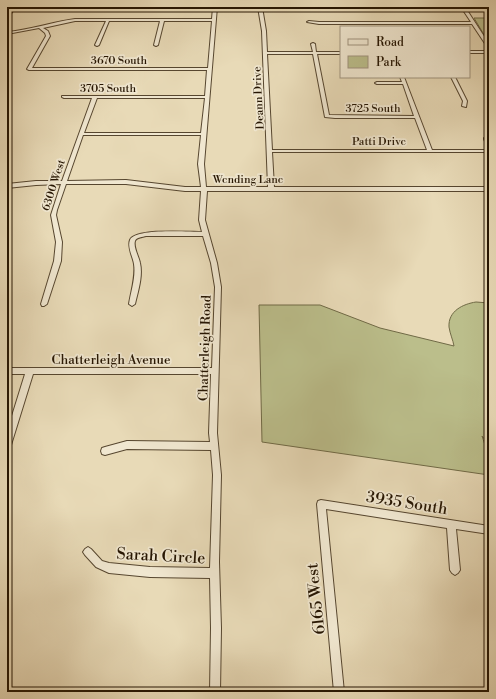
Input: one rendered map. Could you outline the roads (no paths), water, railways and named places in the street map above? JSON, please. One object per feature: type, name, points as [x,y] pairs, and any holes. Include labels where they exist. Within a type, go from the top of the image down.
[{"type":"street","points":[[7,18],[14,7]]},
{"type":"street","name":"Chatterleigh Road","points":[[215,7],[201,164],[204,189],[202,217],[205,234],[213,256],[218,287],[213,433],[217,476],[214,573],[216,628],[215,692]]},
{"type":"street","name":"Deann Drive","points":[[260,7],[265,53],[271,189]]},
{"type":"street","points":[[463,7],[489,47]]},
{"type":"street","points":[[97,45],[108,20]]},
{"type":"street","points":[[156,45],[162,20]]},
{"type":"street","points":[[7,33],[41,28],[57,21],[214,20]]},
{"type":"street","points":[[309,22],[474,23]]},
{"type":"street","name":"3670 South","points":[[41,28],[47,32],[48,36],[30,70],[209,69]]},
{"type":"street","points":[[314,44],[315,52]]},
{"type":"street","name":"3725 South","points":[[315,52],[326,113],[328,116],[418,117]]},
{"type":"street","points":[[265,53],[340,52]]},
{"type":"street","points":[[470,52],[489,52]]},
{"type":"street","points":[[402,78],[430,151]]},
{"type":"street","points":[[454,78],[465,100],[464,106]]},
{"type":"street","points":[[377,83],[404,83]]},
{"type":"street","name":"3705 South","points":[[64,97],[207,97]]},
{"type":"street","name":"6300 West","points":[[44,304],[58,255],[58,238],[53,218],[64,182],[95,97]]},
{"type":"street","name":"3705 South","points":[[150,103],[151,97]]},
{"type":"street","points":[[81,134],[203,134]]},
{"type":"street","points":[[142,140],[143,134]]},
{"type":"street","points":[[486,139],[489,145]]},
{"type":"street","name":"Patti Drive","points":[[269,151],[489,151]]},
{"type":"street","name":"Wending Lane","points":[[7,186],[64,182],[133,182],[171,188],[204,189],[489,188]]},
{"type":"street","points":[[132,304],[138,273],[132,246],[132,241],[135,237],[146,234],[205,234]]},
{"type":"street","name":"Chatterleigh Avenue","points":[[7,371],[215,371]]},
{"type":"street","points":[[7,444],[30,371]]},
{"type":"street","points":[[105,451],[127,445],[214,446]]},
{"type":"street","name":"3935 South","points":[[321,504],[489,530]]},
{"type":"street","name":"6165 West","points":[[321,504],[340,692]]},
{"type":"street","points":[[451,524],[455,570]]},
{"type":"street","name":"Sarah Circle","points":[[88,552],[99,564],[109,568],[155,572],[214,573]]}]
